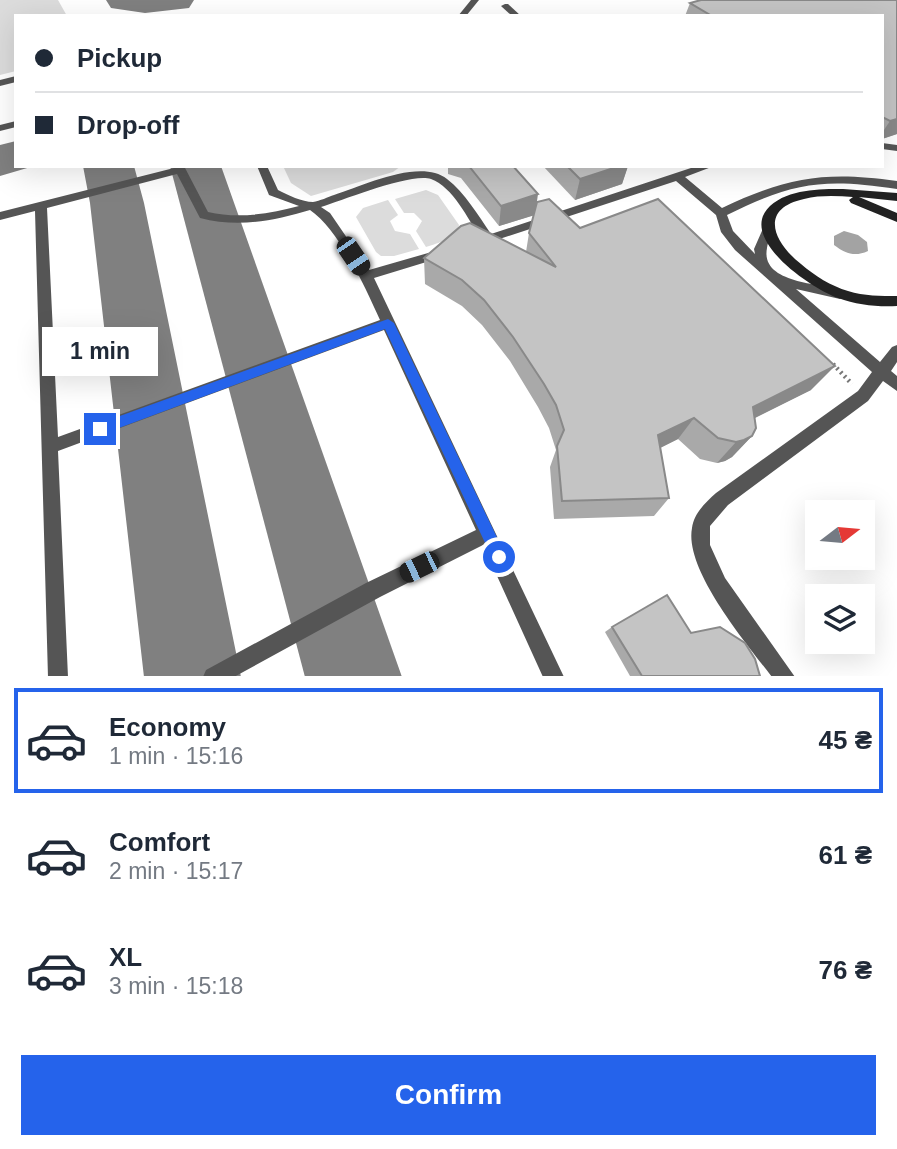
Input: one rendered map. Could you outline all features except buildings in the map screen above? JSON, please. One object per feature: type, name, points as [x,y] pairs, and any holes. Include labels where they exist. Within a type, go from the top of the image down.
[{"type":"main road","points":[[823,194],[864,202],[897,218]]},
{"type":"main road","points":[[897,197],[805,195],[779,205],[772,214],[769,227],[779,253],[793,268],[815,282],[857,299],[897,301]]},
{"type":"lane","points":[[464,14],[475,0]]},
{"type":"lane","points":[[0,216],[180,168],[200,210],[211,217],[240,221],[310,205],[397,179],[431,175],[446,182],[488,239]]},
{"type":"lane","points":[[263,168],[273,192],[310,205],[326,216],[366,276],[554,676]]},
{"type":"lane","points":[[390,168],[397,179]]},
{"type":"lane","points":[[366,276],[703,168]]},
{"type":"lane","points":[[678,177],[721,213],[727,233],[764,269],[897,385]]},
{"type":"lane","points":[[721,213],[772,190],[808,179],[844,177],[897,185]]},
{"type":"lane","points":[[41,206],[58,676]]},
{"type":"lane","points":[[764,269],[760,257],[761,244],[769,227]]},
{"type":"lane","points":[[776,280],[857,299]]},
{"type":"lane","points":[[50,447],[388,323]]},
{"type":"lane","points":[[784,676],[719,586],[704,560],[700,527],[709,511],[722,499],[863,396],[897,351]]},
{"type":"lane","points":[[215,676],[373,590],[488,533]]},
{"type":"path","points":[[824,369],[857,352]]},
{"type":"shaded area","points":[[0,0],[58,0],[66,14],[14,14],[14,72],[0,75]]},
{"type":"shaded area","points":[[284,168],[398,168],[393,172],[311,196],[291,183]]},
{"type":"shaded area","points":[[426,190],[438,195],[459,225],[450,237],[426,247],[416,231],[422,221],[414,213],[404,213],[395,199]]},
{"type":"shaded area","points":[[388,200],[398,215],[390,221],[395,231],[410,234],[419,249],[394,256],[381,256],[376,252],[356,217],[363,208]]},
{"type":"shaded area","points":[[844,231],[858,235],[867,242],[868,251],[851,254],[834,245],[834,236]]},
{"type":"taxiway","points":[[124,0],[176,0]]},
{"type":"taxiway","points":[[0,161],[14,157]]},
{"type":"taxiway","points":[[108,168],[117,203],[193,676]]},
{"type":"taxiway","points":[[196,168],[354,676]]},
{"type":"route","points":[[100,429],[388,323],[499,557]]}]
